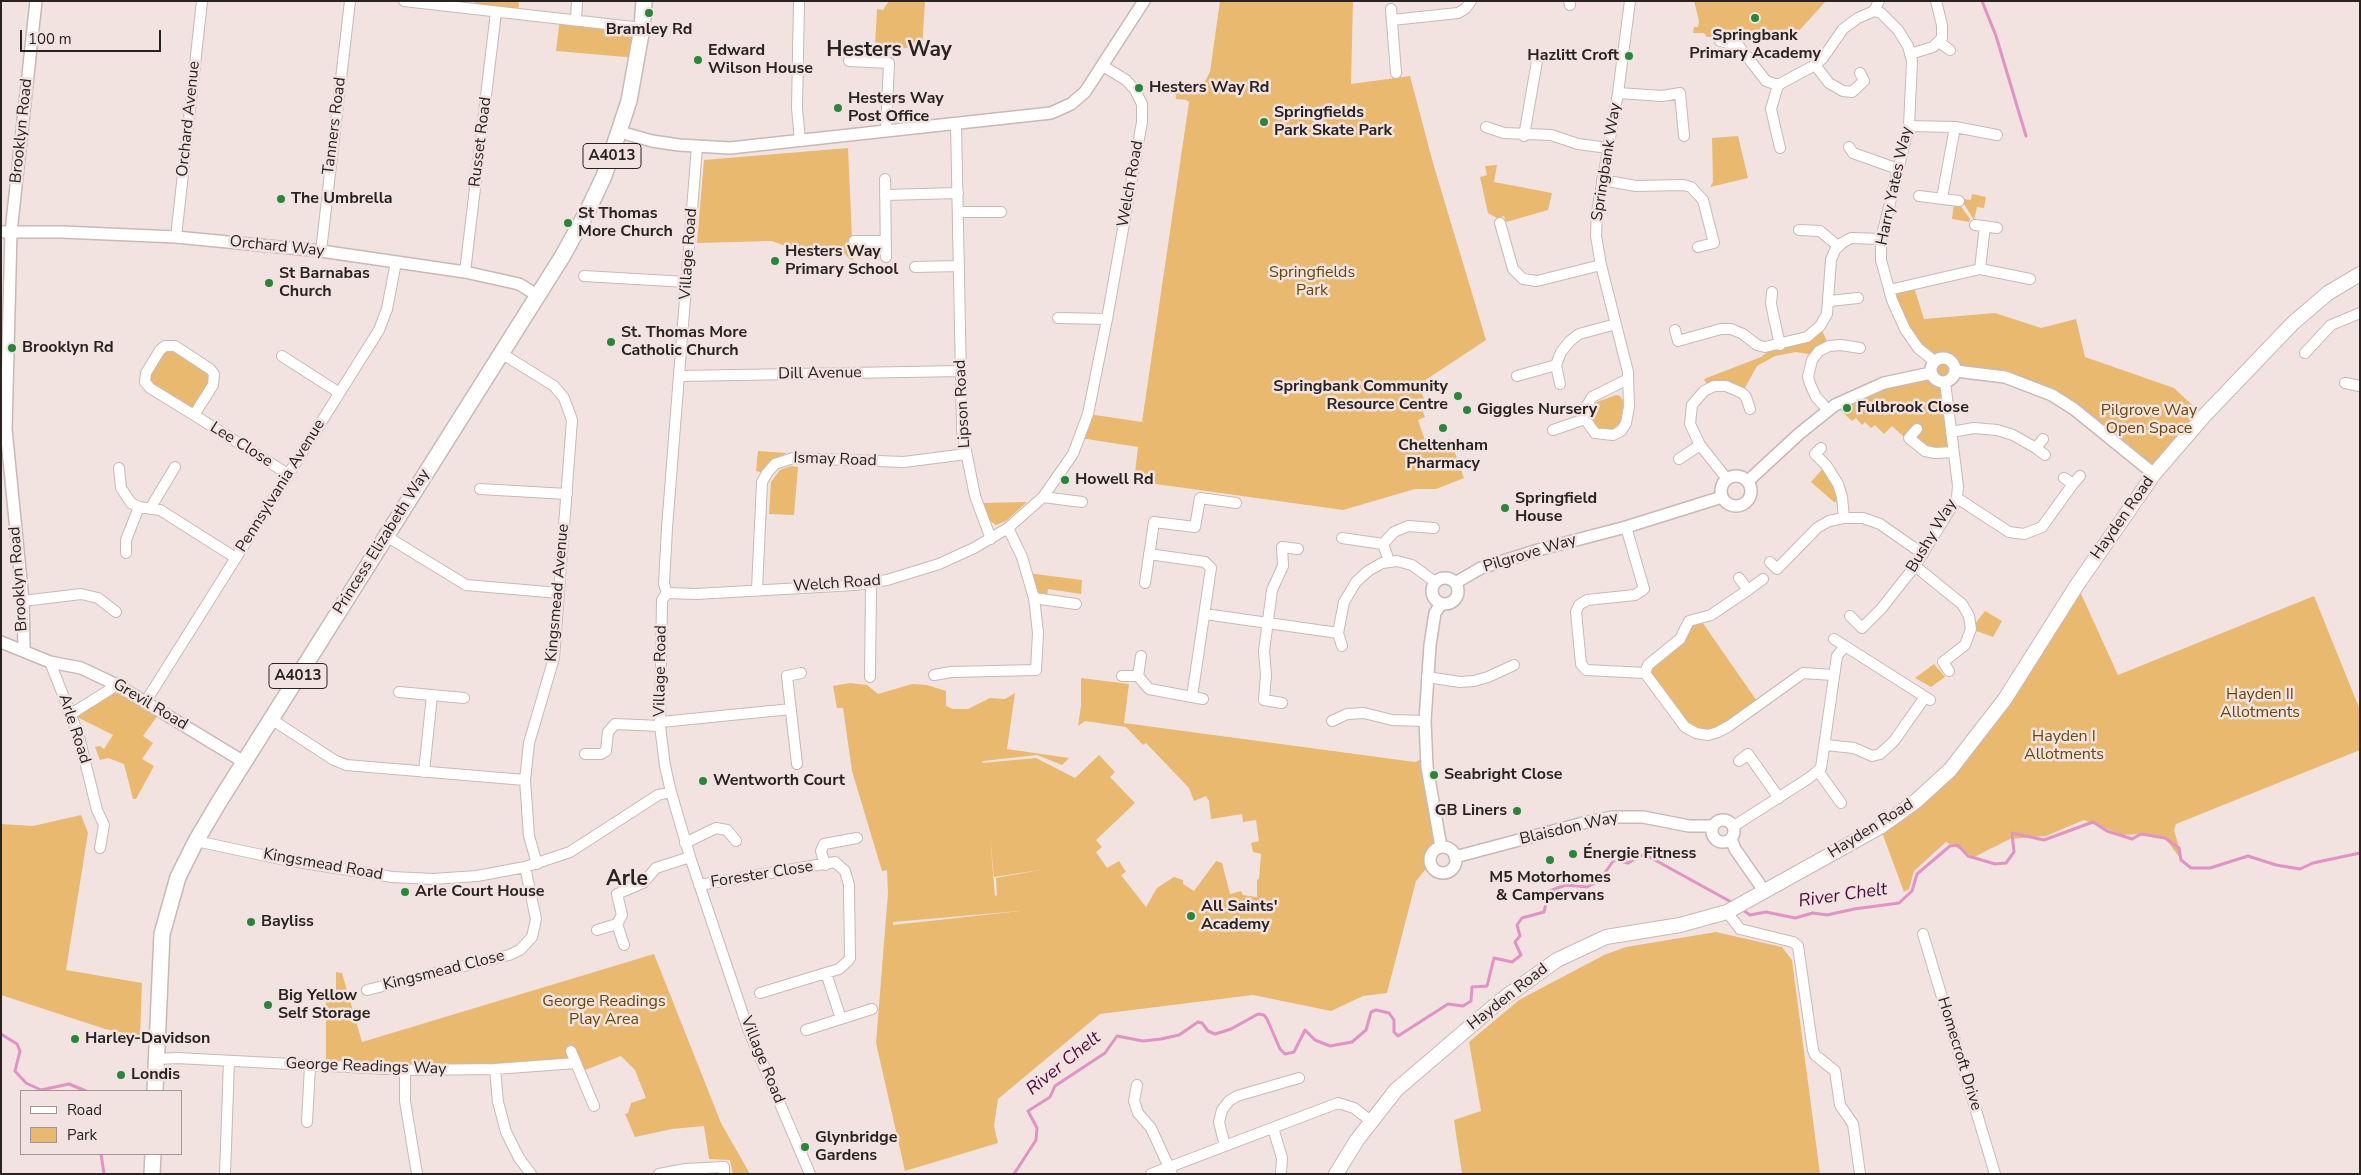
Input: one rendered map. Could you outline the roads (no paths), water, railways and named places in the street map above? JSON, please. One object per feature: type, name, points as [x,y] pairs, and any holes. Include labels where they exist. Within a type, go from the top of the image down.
[{"type":"main road","name":"Princess Elizabeth Way","points":[[156,1090],[162,934],[178,876],[196,841],[244,762],[538,295],[588,210],[604,176],[620,132],[635,73],[644,1]]},
{"type":"main road","name":"Hayden Road","points":[[1336,1174],[1371,1121],[1396,1090],[1500,1001],[1557,960],[1606,938],[1680,925],[1734,908],[1886,823],[1916,801],[1950,770],[2013,688],[2077,585],[2154,474],[2243,374],[2293,323],[2328,293],[2360,274]]},
{"type":"main road","points":[[152,1174],[153,1155]]},
{"type":"street","name":"Brooklyn Road","points":[[24,650],[24,601],[6,429],[6,232],[36,1]]},
{"type":"street","name":"Orchard Avenue","points":[[176,237],[202,1]]},
{"type":"street","name":"Tanners Road","points":[[321,251],[350,1]]},
{"type":"street","points":[[404,1],[642,28]]},
{"type":"street","points":[[576,20],[577,1]]},
{"type":"street","points":[[799,1],[797,108],[800,141]]},
{"type":"street","points":[[620,132],[652,141],[730,148],[1040,114],[1061,109],[1078,99],[1104,66],[1144,1]]},
{"type":"street","points":[[1392,20],[1458,13],[1465,9],[1471,1]]},
{"type":"street","name":"Springbank Way","points":[[1585,419],[1595,433],[1613,435],[1621,431],[1626,423],[1629,408],[1628,372],[1601,265],[1596,236],[1602,180],[1618,93],[1630,1]]},
{"type":"street","points":[[1720,41],[1738,45],[1764,78],[1770,83],[1778,85],[1815,65],[1825,55],[1843,29],[1858,18],[1874,11],[1879,1]]},
{"type":"street","points":[[1910,54],[1933,47],[1939,42],[1943,30],[1936,1]]},
{"type":"street","points":[[1391,9],[1396,73]]},
{"type":"street","name":"Harry Yates Way","points":[[1874,11],[1881,13],[1894,24],[1908,46],[1910,54],[1910,126],[1881,239],[1881,260],[1900,320],[1908,335],[1924,355],[1934,361]]},
{"type":"street","name":"Russet Road","points":[[465,272],[496,12]]},
{"type":"street","points":[[1939,42],[1950,50]]},
{"type":"street","points":[[1524,136],[1537,60]]},
{"type":"street","points":[[849,61],[888,63],[886,131]]},
{"type":"street","points":[[1815,65],[1829,83],[1838,89],[1852,92],[1866,79]]},
{"type":"street","name":"Welch Road","points":[[667,593],[696,594],[757,589],[871,584],[939,564],[991,539],[1008,528],[1043,496],[1064,469],[1083,430],[1107,318],[1142,116],[1142,104],[1135,90],[1126,80],[1104,66]]},
{"type":"street","points":[[1778,85],[1771,108],[1780,148]]},
{"type":"street","points":[[1618,93],[1662,96],[1680,93],[1684,136]]},
{"type":"street","name":"Lipson Road","points":[[956,123],[962,431],[975,496],[991,539]]},
{"type":"street","points":[[1910,126],[1956,126],[1997,135]]},
{"type":"street","points":[[1942,198],[1956,126]]},
{"type":"street","points":[[1486,127],[1504,133],[1524,136],[1551,135],[1578,144],[1608,148]]},
{"type":"street","name":"Village Road","points":[[697,146],[664,584],[667,593],[662,600],[660,724],[665,766],[685,843],[748,1030],[810,1174]]},
{"type":"street","points":[[1849,153],[1898,169]]},
{"type":"street","points":[[885,178],[886,257]]},
{"type":"street","points":[[1602,180],[1636,186],[1683,185],[1696,191],[1705,206],[1714,243],[1698,247]]},
{"type":"street","points":[[885,194],[958,193]]},
{"type":"street","points":[[1919,196],[1959,201]]},
{"type":"street","points":[[958,212],[1000,212]]},
{"type":"street","points":[[1500,224],[1513,269],[1523,279],[1536,281],[1601,265]]},
{"type":"street","points":[[1980,269],[1980,226],[1997,228]]},
{"type":"street","points":[[1799,230],[1815,230],[1824,233],[1838,246]]},
{"type":"street","name":"Orchard Way","points":[[6,232],[176,237],[321,251],[465,272],[519,284],[538,295]]},
{"type":"street","points":[[1675,330],[1678,341],[1726,329],[1739,332],[1760,346],[1780,345],[1807,336],[1816,331],[1824,320],[1829,301],[1831,260],[1838,246],[1855,238],[1881,239]]},
{"type":"street","points":[[854,241],[885,241]]},
{"type":"street","name":"Pennsylvania Avenue","points":[[146,701],[382,323],[387,309],[396,262]]},
{"type":"street","points":[[915,267],[959,266]]},
{"type":"street","points":[[1889,290],[1980,269],[2030,279]]},
{"type":"street","points":[[584,276],[688,282]]},
{"type":"street","points":[[1772,292],[1771,304],[1780,345]]},
{"type":"street","points":[[1829,301],[1858,298]]},
{"type":"street","points":[[2306,352],[2331,325],[2360,313]]},
{"type":"street","points":[[1058,318],[1107,318]]},
{"type":"street","points":[[1560,384],[1556,365],[1561,352],[1574,337],[1616,324]]},
{"type":"street","points":[[1828,410],[1816,397],[1810,384],[1808,377],[1812,360],[1819,352],[1829,346],[1841,345],[1861,348]]},
{"type":"street","name":"Lee Close","points":[[194,415],[213,385],[214,374],[210,369],[175,346],[166,346],[160,350],[146,373],[145,382],[150,388],[288,474]]},
{"type":"street","name":"Kingsmead Avenue","points":[[501,353],[554,386],[568,404],[572,428],[554,658],[529,742],[525,780],[529,836],[537,864]]},
{"type":"street","points":[[282,356],[338,392]]},
{"type":"street","points":[[1940,358],[1948,358],[1954,362],[1956,371],[1953,378],[1945,382],[1936,380],[1931,373],[1934,361],[1940,358]]},
{"type":"street","points":[[1517,376],[1556,365]]},
{"type":"street","name":"Dill Avenue","points":[[680,376],[961,371]]},
{"type":"street","points":[[1956,371],[2005,377],[2052,395],[2074,409],[2154,474]]},
{"type":"street","points":[[1748,481],[1828,410],[1874,386],[1904,377],[1931,373]]},
{"type":"street","points":[[1554,430],[1585,419],[1584,411],[1592,397],[1628,380]]},
{"type":"street","name":"Bushy Way","points":[[1850,616],[1862,628],[1900,587],[1923,554],[1957,498],[1958,486],[1945,382]]},
{"type":"street","points":[[2345,384],[2360,386]]},
{"type":"street","points":[[1727,478],[1700,445],[1690,418],[1692,405],[1704,391],[1720,385],[1732,387],[1746,397],[1750,409]]},
{"type":"street","points":[[1951,432],[1974,428],[1997,430],[2013,435],[2045,455]]},
{"type":"street","points":[[1916,429],[1909,438],[1925,450],[1935,453],[1953,452]]},
{"type":"street","points":[[2036,448],[2043,439]]},
{"type":"street","points":[[1679,459],[1700,445]]},
{"type":"street","points":[[1821,448],[1815,454],[1826,465],[1838,484],[1842,497],[1844,518]]},
{"type":"street","name":"Ismay Road","points":[[757,589],[762,482],[775,464],[793,458],[904,462],[966,454]]},
{"type":"street","points":[[150,507],[175,467]]},
{"type":"street","points":[[119,468],[122,492],[127,500],[139,506],[160,510],[236,558]]},
{"type":"street","points":[[1740,476],[1748,481],[1751,495],[1745,503],[1734,506],[1722,497],[1722,486],[1727,478],[1740,476]]},
{"type":"street","points":[[1957,498],[2009,532],[2024,534],[2042,527],[2077,480],[2064,478]]},
{"type":"street","points":[[480,489],[567,494]]},
{"type":"street","points":[[1043,496],[1082,502]]},
{"type":"street","name":"Pilgrove Way","points":[[1455,583],[1481,568],[1626,527],[1722,497]]},
{"type":"street","points":[[1145,583],[1154,522],[1196,527],[1200,498],[1236,503]]},
{"type":"street","points":[[126,554],[126,540],[139,506]]},
{"type":"street","points":[[1770,562],[1777,568],[1817,528],[1829,521],[1844,518],[1863,518],[1880,524],[1923,554]]},
{"type":"street","points":[[1383,544],[1389,536],[1404,526],[1434,528]]},
{"type":"street","points":[[1626,527],[1644,589],[1635,595],[1587,600],[1579,606],[1576,612],[1581,664],[1589,671],[1645,673]]},
{"type":"street","points":[[934,675],[950,672],[1036,670],[1038,633],[1034,598],[1022,557],[1008,528]]},
{"type":"street","points":[[386,536],[466,585],[560,592]]},
{"type":"street","points":[[1342,538],[1383,544]]},
{"type":"street","points":[[1383,544],[1389,561]]},
{"type":"street","points":[[1282,703],[1260,703],[1266,675],[1264,651],[1272,590],[1283,566],[1282,547],[1298,549]]},
{"type":"street","points":[[1149,554],[1209,564],[1212,570],[1192,697]]},
{"type":"street","points":[[1342,646],[1338,633],[1344,602],[1352,588],[1368,571],[1389,561],[1412,565],[1434,582]]},
{"type":"street","points":[[1915,566],[1962,604],[1969,616],[1971,629],[1965,645],[1943,662],[1949,670]]},
{"type":"street","points":[[1445,578],[1455,583],[1457,597],[1450,604],[1441,604],[1435,601],[1431,588],[1434,582],[1445,578]]},
{"type":"street","points":[[1739,578],[1748,590]]},
{"type":"street","points":[[1645,673],[1648,665],[1680,639],[1689,620],[1711,615],[1763,579]]},
{"type":"street","points":[[870,677],[871,584]]},
{"type":"street","points":[[24,601],[81,594],[98,598],[116,612]]},
{"type":"street","points":[[1034,598],[1076,604]]},
{"type":"street","points":[[1441,604],[1435,614],[1427,677],[1425,721],[1427,767],[1441,847]]},
{"type":"street","points":[[1205,614],[1338,633]]},
{"type":"street","points":[[1826,745],[1854,748],[1872,756],[1880,754],[1894,741],[1928,698],[1834,639]]},
{"type":"street","points":[[1,642],[50,662]]},
{"type":"street","points":[[1734,826],[1818,772],[1823,764],[1837,656],[1845,646]]},
{"type":"street","points":[[1141,656],[1138,676],[1143,684],[1153,691],[1204,699]]},
{"type":"street","name":"Grevil Road","points":[[50,662],[81,668],[117,685],[244,762]]},
{"type":"street","name":"Arle Road","points":[[50,662],[71,714],[97,810],[104,826],[100,848]]},
{"type":"street","points":[[1427,677],[1460,682],[1474,681],[1488,677],[1514,664]]},
{"type":"street","points":[[797,764],[787,676],[801,673]]},
{"type":"street","points":[[1645,673],[1685,727],[1696,733],[1708,735],[1729,726],[1803,673],[1834,675]]},
{"type":"street","points":[[1122,676],[1138,676]]},
{"type":"street","points":[[71,714],[117,685]]},
{"type":"street","points":[[400,692],[464,698]]},
{"type":"street","points":[[424,772],[432,695]]},
{"type":"street","points":[[585,754],[600,754],[606,751],[608,732],[615,724],[660,724],[791,709]]},
{"type":"street","points":[[1332,721],[1356,713],[1373,714],[1392,720],[1425,721]]},
{"type":"street","points":[[271,719],[340,763],[357,767],[525,780]]},
{"type":"street","points":[[1739,761],[1748,754],[1779,798]]},
{"type":"street","points":[[1818,772],[1841,803]]},
{"type":"street","name":"Kingsmead Road","points":[[196,841],[285,860],[392,877],[453,878],[525,867],[570,852],[658,795],[671,792]]},
{"type":"street","name":"Blaisdon Way","points":[[1455,857],[1587,822],[1613,818],[1651,817],[1689,826],[1713,826]]},
{"type":"street","points":[[1725,820],[1734,826],[1734,833],[1731,839],[1726,842],[1716,840],[1712,832],[1716,822],[1725,820]]},
{"type":"street","points":[[685,843],[716,828],[727,830],[736,841]]},
{"type":"street","name":"Forester Close","points":[[825,865],[822,850],[824,844],[856,838]]},
{"type":"street","points":[[1731,839],[1735,849],[1765,892]]},
{"type":"street","points":[[1441,847],[1447,847],[1455,857],[1454,867],[1450,870],[1441,872],[1435,870],[1430,864],[1432,852],[1441,847]]},
{"type":"street","points":[[597,930],[617,924],[622,915],[616,896],[618,893],[643,883],[656,868],[690,857]]},
{"type":"street","name":"Forester Close","points":[[699,884],[835,862],[839,864],[847,876],[850,958],[843,967],[760,993]]},
{"type":"street","name":"Kingsmead Close","points":[[367,990],[510,955],[520,950],[532,937],[536,919],[525,867]]},
{"type":"street","points":[[1734,908],[1740,929],[1792,942],[1798,946],[1813,1050],[1817,1057],[1835,1070],[1840,1105],[1852,1124],[1860,1174]]},
{"type":"street","points":[[617,924],[624,945]]},
{"type":"street","name":"Homecroft Drive","points":[[1923,934],[1995,1174]]},
{"type":"street","points":[[826,973],[841,1018]]},
{"type":"street","points":[[806,1030],[872,1009]]},
{"type":"street","points":[[571,1051],[594,1106]]},
{"type":"street","name":"George Readings Way","points":[[157,1059],[405,1070],[495,1069],[576,1063]]},
{"type":"street","points":[[224,1174],[229,1061]]},
{"type":"street","points":[[308,1122],[310,1066]]},
{"type":"street","points":[[495,1069],[498,1102],[503,1123],[514,1150],[531,1174]]},
{"type":"street","points":[[405,1070],[405,1101],[417,1174]]},
{"type":"street","points":[[1224,1146],[1219,1122],[1222,1110],[1229,1101],[1237,1096],[1299,1078]]},
{"type":"street","points":[[1137,1085],[1134,1101],[1138,1113],[1151,1128],[1171,1170]]},
{"type":"street","points":[[1151,1174],[1171,1170],[1224,1146],[1338,1103],[1354,1108],[1371,1121]]},
{"type":"street","points":[[1272,1128],[1282,1158],[1281,1174]]},
{"type":"street","points":[[659,1174],[686,1169],[724,1167],[724,1174]]},
{"type":"waterway","points":[[1982,1],[1996,36],[2026,136]]},
{"type":"waterway","name":"River Chelt","points":[[1740,908],[1750,915],[1766,912],[1795,918],[1813,913],[1827,915],[1899,903],[1912,891],[1917,874],[1950,846],[1958,845],[1968,856],[1995,864],[2006,863],[2014,852],[2012,833],[2044,840],[2093,822],[2107,831],[2132,839],[2141,834],[2165,838],[2179,848],[2181,860],[2191,868],[2210,868],[2248,856],[2276,865],[2300,869],[2313,863],[2360,853]]},
{"type":"waterway","name":"River Chelt","points":[[1014,1174],[1036,1140],[1037,1128],[1028,1111],[1050,1097],[1055,1086],[1105,1053],[1117,1036],[1143,1041],[1161,1039],[1179,1035],[1198,1022],[1202,1023],[1208,1031],[1215,1034],[1231,1029],[1258,1014],[1264,1015],[1267,1019],[1280,1049],[1285,1054],[1294,1052],[1305,1030],[1315,1040],[1330,1046],[1352,1042],[1366,1030],[1371,1012],[1376,1010],[1389,1013],[1394,1020],[1394,1032],[1398,1036],[1448,1004],[1463,1006],[1471,1001],[1472,987],[1487,986],[1494,958],[1512,962],[1521,955],[1515,942],[1520,936],[1517,925],[1522,918],[1544,912],[1549,891],[1566,885],[1587,887],[1599,881],[1614,860],[1628,863],[1644,854],[1733,903]]},
{"type":"waterway","name":"River Chelt","points":[[1,1034],[17,1044],[20,1051],[15,1071],[26,1083],[41,1090]]},
{"type":"waterway","name":"River Chelt","points":[[41,1090],[69,1084],[84,1090]]},
{"type":"waterway","name":"River Chelt","points":[[101,1155],[104,1174]]},
{"type":"place","name":"Bramley Rd","points":[[649,13]]},
{"type":"place","name":"Springbank Primary Academy","points":[[1755,18]]},
{"type":"place","name":"Hazlitt Croft","points":[[1629,56]]},
{"type":"place","name":"Edward Wilson House","points":[[698,60]]},
{"type":"place","name":"Hesters Way Rd","points":[[1139,88]]},
{"type":"place","name":"Hesters Way Post Office","points":[[838,108]]},
{"type":"place","name":"Springfields Park Skate Park","points":[[1264,122]]},
{"type":"place","name":"The Umbrella","points":[[281,199]]},
{"type":"place","name":"St Thomas More Church","points":[[568,223]]},
{"type":"place","name":"Hesters Way Primary School","points":[[775,261]]},
{"type":"place","name":"St Barnabas Church","points":[[269,283]]},
{"type":"place","name":"St. Thomas More Catholic Church","points":[[611,342]]},
{"type":"place","name":"Brooklyn Rd","points":[[12,348]]},
{"type":"place","name":"Springbank Community Resource Centre","points":[[1458,396]]},
{"type":"place","name":"Fulbrook Close","points":[[1847,408]]},
{"type":"place","name":"Giggles Nursery","points":[[1467,410]]},
{"type":"place","name":"Cheltenham Pharmacy","points":[[1443,428]]},
{"type":"place","name":"Howell Rd","points":[[1065,480]]},
{"type":"place","name":"Springfield House","points":[[1505,508]]},
{"type":"place","name":"Seabright Close","points":[[1434,775]]},
{"type":"place","name":"Wentworth Court","points":[[703,781]]},
{"type":"place","name":"GB Liners","points":[[1517,811]]},
{"type":"place","name":"Énergie Fitness","points":[[1573,854]]},
{"type":"place","name":"M5 Motorhomes & Campervans","points":[[1550,860]]},
{"type":"place","name":"Arle Court House","points":[[405,892]]},
{"type":"place","name":"All Saints' Academy","points":[[1191,916]]},
{"type":"place","name":"Bayliss","points":[[251,922]]},
{"type":"place","name":"Big Yellow Self Storage","points":[[268,1005]]},
{"type":"place","name":"Harley-Davidson","points":[[75,1039]]},
{"type":"place","name":"Londis","points":[[121,1075]]},
{"type":"place","name":"Glynbridge Gardens","points":[[805,1147]]},
{"type":"district","name":"Hesters Way","points":[[889,51]]},
{"type":"district","name":"Arle","points":[[627,880]]},
{"type":"park label","name":"Springfields Park","points":[[1312,282]]},
{"type":"park label","name":"Pilgrove Way Open Space","points":[[2149,420]]},
{"type":"park label","name":"Hayden II Allotments","points":[[2260,704]]},
{"type":"park label","name":"Hayden I Allotments","points":[[2064,746]]},
{"type":"park label","name":"George Readings Play Area","points":[[604,1011]]}]
